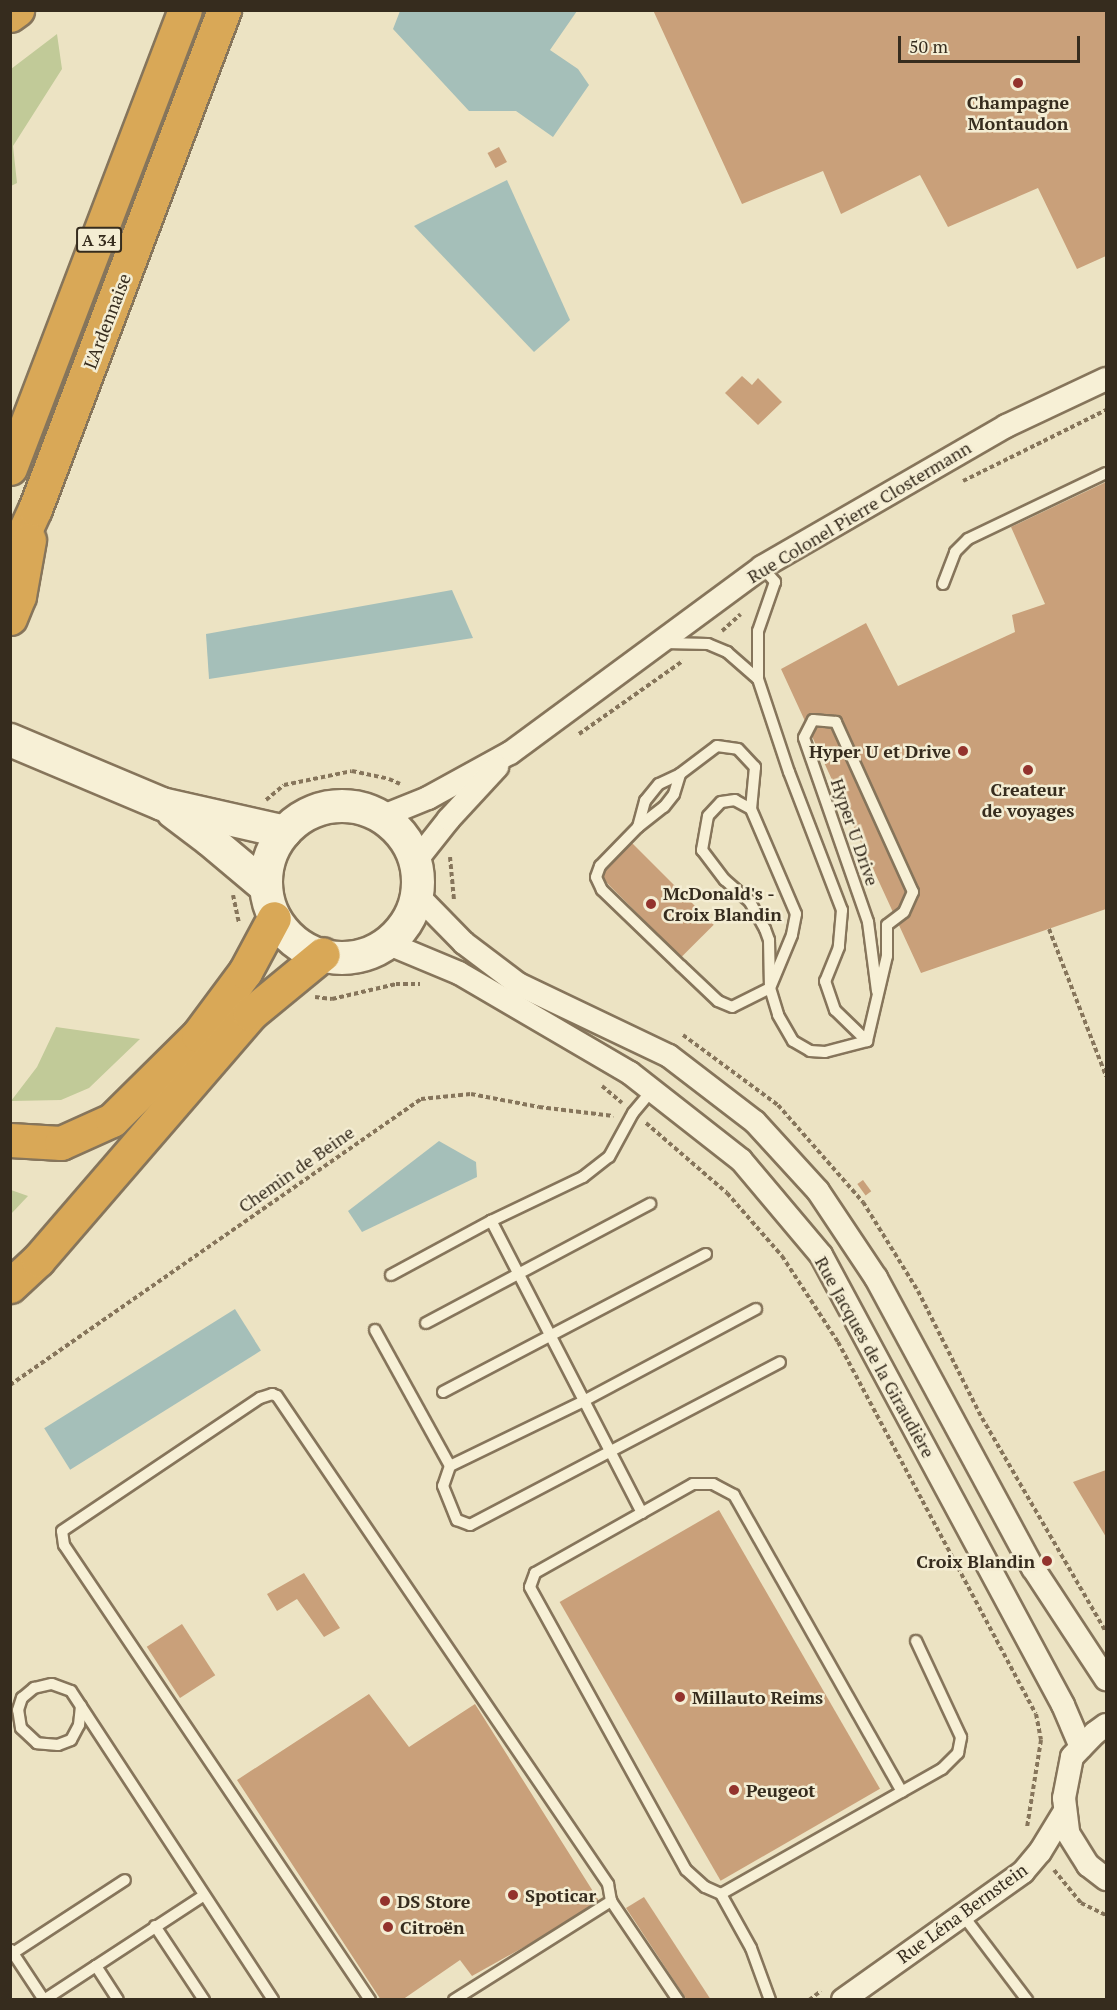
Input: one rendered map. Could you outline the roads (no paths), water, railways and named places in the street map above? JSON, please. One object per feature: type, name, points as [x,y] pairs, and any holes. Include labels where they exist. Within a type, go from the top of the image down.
[{"type":"highway","points":[[10,15],[17,10]]},
{"type":"highway","name":"L'Ardennaise","points":[[10,468],[185,10]]},
{"type":"highway","name":"L'Ardennaise","points":[[10,563],[35,509],[224,10]]},
{"type":"highway","points":[[10,618],[19,597],[35,509]]},
{"type":"highway","points":[[10,1140],[61,1143],[112,1120],[198,1035],[245,972],[274,918]]},
{"type":"highway","points":[[10,1286],[38,1260],[250,1014],[323,954]]},
{"type":"street","name":"Rue Colonel Pierre Clostermann","points":[[381,817],[428,798],[510,753],[656,643],[762,567],[1006,426],[1107,379]]},
{"type":"street","points":[[19,744],[162,804],[285,832]]},
{"type":"street","name":"Rue Colonel Pierre Clostermann","points":[[415,862],[449,819],[510,753]]},
{"type":"street","points":[[162,804],[210,840],[266,887]]},
{"type":"street","points":[[337,806],[368,809],[381,817],[393,825],[411,847],[419,877],[416,911],[400,933],[376,952],[347,958],[315,953],[292,940],[274,918],[266,887],[267,857],[285,832],[307,813],[337,806]]},
{"type":"street","name":"Rue Jacques de la Giraudière","points":[[417,895],[464,943],[518,984],[669,1056],[755,1122],[818,1191],[876,1278],[1033,1568],[1107,1679]]},
{"type":"street","name":"Rue Jacques de la Giraudière","points":[[387,943],[459,973],[630,1073],[741,1160],[821,1255],[1063,1705],[1081,1747]]},
{"type":"street","points":[[1107,1725],[1081,1747],[1072,1758],[1064,1798],[1068,1833],[1088,1865],[1107,1879]]},
{"type":"street","name":"Rue Léna Bernstein","points":[[836,1992],[962,1914],[1023,1872],[1040,1852],[1065,1811]]},
{"type":"lane","points":[[943,584],[955,552],[968,539],[1107,473]]},
{"type":"lane","points":[[762,567],[775,582],[758,631],[758,679],[789,772],[842,910],[839,947],[825,981],[835,1010],[867,1041]]},
{"type":"lane","points":[[656,643],[708,644],[727,652],[758,679]]},
{"type":"lane","name":"Hyper U Drive","points":[[813,720],[836,722],[913,892],[904,912],[887,925],[887,956],[877,991],[868,922],[804,738],[813,720]]},
{"type":"lane","points":[[638,827],[645,801],[659,784],[680,774],[717,746],[738,749],[755,767],[751,809],[796,914],[792,936],[770,988],[732,1007],[718,1001],[602,890],[596,877],[600,866],[638,827],[664,807],[674,794],[680,774]]},
{"type":"lane","points":[[751,809],[735,800],[721,802],[708,816],[702,850],[724,880],[750,902],[765,929],[768,940],[770,988],[778,1015],[793,1041],[810,1051],[825,1052],[867,1041]]},
{"type":"lane","points":[[867,1041],[877,991]]},
{"type":"lane","points":[[391,1275],[491,1221],[583,1177],[609,1157],[633,1113],[652,1090]]},
{"type":"lane","points":[[426,1323],[650,1204]]},
{"type":"lane","points":[[491,1221],[642,1513]]},
{"type":"lane","points":[[443,1392],[706,1254]]},
{"type":"lane","points":[[756,1309],[584,1401],[450,1466],[443,1486],[457,1520],[470,1525],[780,1362]]},
{"type":"lane","points":[[375,1330],[450,1466]]},
{"type":"lane","points":[[370,2000],[64,1545],[62,1531],[260,1398],[272,1394],[277,1396],[608,1884],[611,1901],[678,2000]]},
{"type":"lane","points":[[770,2000],[750,1948],[721,1894],[705,1887],[686,1870],[530,1587],[535,1573],[693,1484],[713,1484],[734,1495],[902,1792]]},
{"type":"lane","points":[[721,1894],[942,1769],[958,1753],[961,1737],[915,1641]]},
{"type":"lane","points":[[81,1706],[79,1725],[71,1740],[58,1745],[37,1743],[21,1728],[18,1710],[22,1698],[34,1688],[52,1684],[71,1691],[81,1706],[203,1896],[273,2000]]},
{"type":"lane","points":[[125,1880],[11,1953],[44,1999],[203,1896]]},
{"type":"lane","points":[[454,2000],[611,1901]]},
{"type":"lane","points":[[962,1914],[1027,2000]]},
{"type":"lane","points":[[155,1926],[204,2000]]},
{"type":"lane","points":[[96,1966],[118,2000]]},
{"type":"water","points":[[400,11],[577,11],[550,50],[578,69],[589,85],[553,137],[516,111],[469,111],[393,29]]},
{"type":"water","points":[[507,180],[570,320],[534,352],[414,226]]},
{"type":"water","points":[[452,590],[473,638],[209,679],[206,634]]},
{"type":"water","points":[[439,1141],[476,1162],[477,1177],[362,1232],[348,1211]]},
{"type":"water","points":[[235,1309],[261,1351],[70,1470],[44,1428]]},
{"type":"place","name":"Champagne Montaudon","points":[[1018,83]]},
{"type":"place","name":"Hyper U et Drive","points":[[963,751]]},
{"type":"place","name":"Createur de voyages","points":[[1028,770]]},
{"type":"place","name":"McDonald's - Croix Blandin","points":[[651,904]]},
{"type":"place","name":"Croix Blandin","points":[[1047,1561]]},
{"type":"place","name":"Millauto Reims","points":[[680,1697]]},
{"type":"place","name":"Peugeot","points":[[734,1790]]},
{"type":"place","name":"Spoticar","points":[[513,1895]]},
{"type":"place","name":"DS Store","points":[[385,1901]]},
{"type":"place","name":"Citroën","points":[[388,1927]]}]
